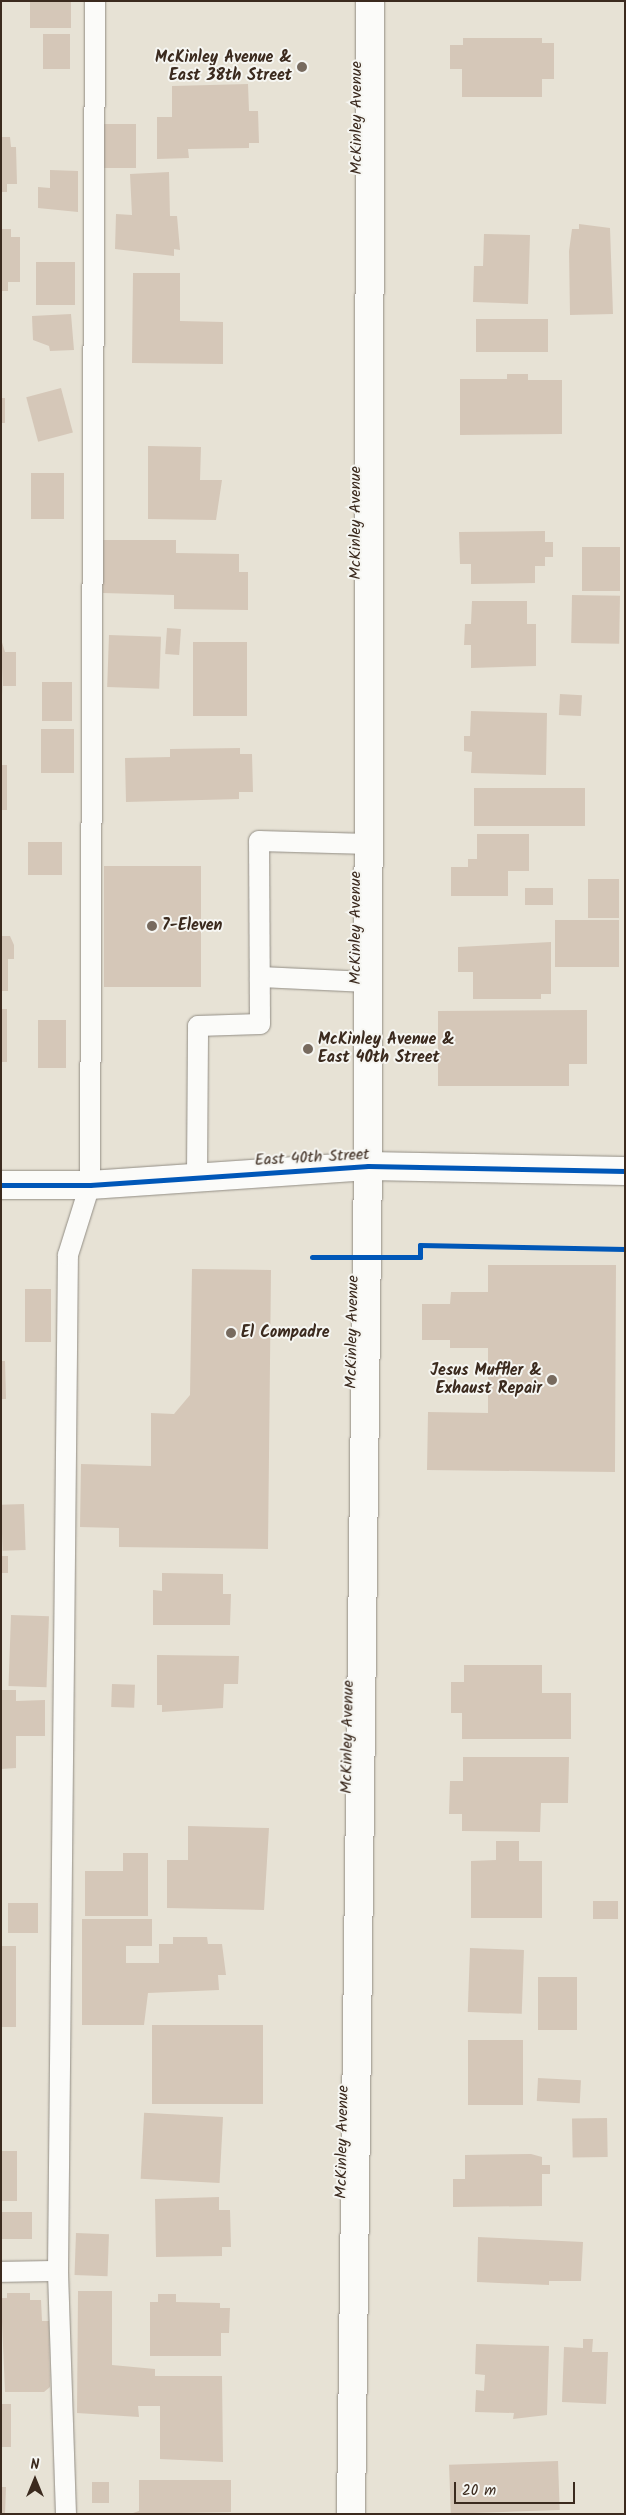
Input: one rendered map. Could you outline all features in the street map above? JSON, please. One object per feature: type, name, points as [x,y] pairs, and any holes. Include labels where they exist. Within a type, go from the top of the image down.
[{"type":"main road","name":"McKinley Avenue","points":[[352,2514],[368,1166],[370,1]]},
{"type":"main road","name":"East 40th Street","points":[[1,1185],[90,1185],[368,1166],[625,1171]]},
{"type":"lane","points":[[66,2514],[58,2271],[68,1255],[90,1185],[95,1]]},
{"type":"lane","points":[[197,1177],[198,1026],[260,1024],[259,841],[369,844]]},
{"type":"lane","points":[[260,977],[368,982]]},
{"type":"lane","points":[[1,2272],[58,2271]]},
{"type":"building","points":[[30,1],[71,1],[71,28],[30,28]]},
{"type":"building","points":[[43,34],[70,34],[70,69],[43,69]]},
{"type":"building","points":[[463,38],[542,38],[542,43],[554,43],[554,79],[542,79],[542,97],[462,97],[462,69],[450,69],[450,45],[463,45]]},
{"type":"building","points":[[248,84],[249,111],[258,111],[259,143],[249,143],[249,148],[188,149],[189,158],[157,159],[157,117],[172,117],[172,86]]},
{"type":"building","points":[[98,124],[136,124],[136,168],[98,168]]},
{"type":"building","points":[[1,137],[10,137],[11,147],[16,147],[17,184],[7,184],[7,192],[1,192]]},
{"type":"building","points":[[50,170],[78,171],[78,212],[38,208],[38,187],[50,188]]},
{"type":"building","points":[[169,172],[170,216],[177,216],[180,250],[174,249],[174,256],[115,249],[116,214],[132,215],[130,174]]},
{"type":"building","points":[[579,224],[610,228],[613,314],[570,315],[569,251],[572,229],[579,229]]},
{"type":"building","points":[[1,229],[11,229],[11,237],[20,237],[20,282],[8,282],[8,291],[1,291]]},
{"type":"building","points":[[484,234],[530,235],[528,304],[473,302],[474,266],[483,266]]},
{"type":"building","points":[[36,262],[75,262],[75,305],[36,305]]},
{"type":"building","points":[[133,273],[180,273],[180,321],[223,322],[223,364],[132,363]]},
{"type":"building","points":[[71,314],[74,350],[50,351],[49,346],[33,340],[32,316]]},
{"type":"building","points":[[476,319],[548,319],[548,352],[476,352]]},
{"type":"building","points":[[507,374],[528,374],[528,380],[562,380],[562,434],[460,435],[460,379],[507,379]]},
{"type":"building","points":[[61,388],[73,432],[38,442],[26,397]]},
{"type":"building","points":[[1,398],[5,398],[5,423],[1,423]]},
{"type":"building","points":[[148,446],[201,447],[200,480],[222,480],[216,520],[148,519]]},
{"type":"building","points":[[31,473],[64,473],[64,519],[31,519]]},
{"type":"building","points":[[545,531],[545,542],[553,542],[553,557],[545,557],[545,566],[535,566],[535,583],[471,584],[471,564],[460,564],[459,532]]},
{"type":"building","points":[[103,540],[176,540],[176,553],[239,554],[239,572],[248,572],[248,610],[174,609],[174,595],[103,593]]},
{"type":"building","points":[[582,547],[620,547],[620,591],[582,591]]},
{"type":"building","points":[[572,595],[620,596],[619,644],[571,643]]},
{"type":"building","points":[[472,601],[527,601],[527,624],[536,624],[536,666],[471,668],[471,645],[464,645],[465,624],[471,624]]},
{"type":"building","points":[[167,628],[181,629],[179,655],[165,654]]},
{"type":"building","points":[[109,635],[161,637],[159,689],[107,687]]},
{"type":"building","points":[[1,639],[5,652],[16,652],[16,686],[3,686],[3,696]]},
{"type":"building","points":[[193,642],[247,642],[247,716],[193,716]]},
{"type":"building","points":[[42,682],[72,682],[72,721],[42,721]]},
{"type":"building","points":[[560,694],[582,695],[581,716],[559,715]]},
{"type":"building","points":[[471,711],[547,713],[546,775],[471,773],[472,752],[464,751],[464,736],[470,736]]},
{"type":"building","points":[[41,729],[74,729],[74,773],[41,773]]},
{"type":"building","points":[[240,748],[240,754],[252,754],[253,792],[239,792],[239,799],[126,802],[125,758],[170,757],[170,749]]},
{"type":"building","points":[[1,765],[7,765],[7,810],[1,810]]},
{"type":"building","points":[[474,788],[585,788],[585,826],[474,826]]},
{"type":"building","points":[[477,834],[529,834],[529,871],[508,871],[508,896],[451,896],[451,867],[468,867],[468,859],[477,859]]},
{"type":"building","points":[[28,842],[62,842],[62,875],[28,875]]},
{"type":"building","name":"7-Eleven","points":[[104,866],[201,866],[201,987],[104,987]]},
{"type":"building","points":[[588,879],[619,879],[619,918],[588,918]]},
{"type":"building","points":[[525,888],[553,888],[553,905],[525,905]]},
{"type":"building","points":[[555,920],[619,920],[619,967],[555,967]]},
{"type":"building","points":[[1,936],[10,936],[14,945],[14,959],[8,959],[8,991],[1,991]]},
{"type":"building","points":[[551,942],[551,994],[541,994],[541,999],[473,999],[473,972],[458,972],[458,947]]},
{"type":"building","points":[[1,1009],[7,1009],[7,1062],[1,1062]]},
{"type":"building","points":[[587,1010],[587,1064],[569,1064],[569,1086],[438,1086],[438,1011]]},
{"type":"building","points":[[38,1020],[66,1020],[66,1068],[38,1068]]},
{"type":"building","name":"Jesus Muffler & Exhaust Repair","points":[[488,1265],[616,1265],[615,1472],[427,1470],[428,1412],[488,1413],[488,1348],[450,1348],[450,1340],[422,1340],[422,1304],[450,1304],[451,1292],[488,1292]]},
{"type":"building","points":[[192,1269],[271,1270],[268,1549],[119,1547],[119,1528],[80,1527],[81,1464],[151,1466],[151,1413],[174,1414],[190,1395]]},
{"type":"building","points":[[25,1289],[51,1289],[51,1342],[25,1342]]},
{"type":"building","points":[[1,1361],[5,1361],[6,1399],[1,1399]]},
{"type":"building","points":[[24,1504],[26,1550],[3,1551],[1,1505]]},
{"type":"building","points":[[1,1556],[8,1556],[8,1573],[1,1573]]},
{"type":"building","points":[[162,1573],[223,1574],[223,1594],[231,1594],[230,1625],[153,1625],[153,1590],[162,1591]]},
{"type":"building","points":[[11,1615],[49,1616],[46,1687],[9,1686]]},
{"type":"building","points":[[157,1655],[239,1656],[238,1684],[224,1684],[223,1708],[162,1712],[162,1705],[157,1705]]},
{"type":"building","points":[[464,1665],[542,1665],[542,1693],[571,1693],[571,1739],[462,1739],[462,1713],[451,1713],[451,1682],[464,1682]]},
{"type":"building","points":[[112,1684],[135,1685],[134,1708],[111,1707]]},
{"type":"building","points":[[1,1690],[16,1690],[16,1701],[45,1700],[45,1736],[16,1736],[16,1768],[1,1769]]},
{"type":"building","points":[[463,1757],[569,1757],[568,1803],[541,1803],[540,1832],[462,1831],[462,1814],[449,1814],[450,1781],[463,1781]]},
{"type":"building","points":[[188,1826],[269,1828],[264,1910],[167,1908],[167,1860],[188,1860]]},
{"type":"building","points":[[496,1841],[519,1841],[519,1861],[542,1861],[542,1918],[471,1918],[471,1861],[496,1860]]},
{"type":"building","points":[[123,1853],[148,1853],[148,1916],[85,1916],[85,1871],[123,1871]]},
{"type":"building","points":[[593,1901],[618,1901],[618,1919],[593,1919]]},
{"type":"building","points":[[8,1903],[38,1903],[38,1933],[8,1933]]},
{"type":"building","points":[[82,1919],[152,1919],[152,1946],[126,1946],[126,1963],[159,1963],[159,1944],[173,1944],[173,1937],[207,1937],[208,1944],[222,1944],[226,1975],[218,1975],[219,1990],[148,1993],[144,2025],[82,2025]]},
{"type":"building","points":[[1,1946],[16,1946],[16,2027],[1,2027]]},
{"type":"building","points":[[470,1948],[524,1950],[522,2014],[468,2012]]},
{"type":"building","points":[[538,1977],[577,1977],[577,2030],[538,2030]]},
{"type":"building","points":[[152,2025],[263,2025],[263,2104],[152,2104]]},
{"type":"building","points":[[468,2040],[523,2040],[523,2105],[468,2105]]},
{"type":"building","points":[[538,2078],[581,2080],[580,2103],[537,2101]]},
{"type":"building","points":[[144,2113],[223,2117],[220,2183],[141,2179]]},
{"type":"building","points":[[607,2118],[608,2157],[573,2158],[572,2119]]},
{"type":"building","points":[[1,2151],[17,2151],[17,2201],[1,2201]]},
{"type":"building","points":[[531,2154],[542,2157],[542,2165],[550,2165],[550,2174],[542,2174],[542,2206],[453,2207],[453,2179],[465,2179],[465,2155]]},
{"type":"building","points":[[219,2197],[219,2210],[230,2210],[231,2247],[222,2247],[222,2256],[156,2257],[155,2199]]},
{"type":"building","points":[[1,2212],[32,2212],[32,2239],[1,2239]]},
{"type":"building","points":[[76,2233],[109,2234],[108,2276],[75,2275]]},
{"type":"building","points":[[478,2237],[583,2242],[581,2281],[549,2281],[549,2285],[477,2282]]},
{"type":"building","points":[[78,2291],[112,2291],[112,2365],[155,2369],[155,2376],[222,2376],[223,2462],[160,2459],[160,2406],[138,2406],[139,2417],[77,2413]]},
{"type":"building","points":[[7,2293],[30,2293],[30,2300],[41,2300],[42,2321],[49,2321],[50,2387],[44,2392],[5,2392],[1,2298],[7,2298]]},
{"type":"building","points":[[158,2294],[176,2294],[176,2302],[220,2303],[220,2308],[230,2308],[229,2333],[221,2333],[221,2356],[150,2356],[150,2302],[158,2302]]},
{"type":"building","points":[[583,2339],[593,2339],[592,2352],[608,2352],[606,2404],[562,2402],[564,2347],[583,2348]]},
{"type":"building","points":[[476,2344],[549,2346],[547,2415],[513,2419],[514,2413],[475,2412],[476,2390],[484,2391],[485,2375],[475,2374]]},
{"type":"building","points":[[1,2404],[11,2404],[11,2447],[1,2447]]},
{"type":"building","points":[[558,2461],[560,2510],[451,2514],[449,2465]]},
{"type":"building","points":[[139,2480],[231,2480],[231,2512],[130,2514],[139,2511]]},
{"type":"building","points":[[92,2482],[109,2482],[109,2503],[92,2503]]},
{"type":"building","points":[[1,2487],[6,2487],[5,2514],[1,2514]]},
{"type":"cycle path","points":[[1,1185],[90,1185],[368,1166],[625,1171]]},
{"type":"cycle path","points":[[312,1257],[420,1257],[420,1245],[625,1249]]},
{"type":"place","name":"McKinley Avenue & East 38th Street","points":[[302,67]]},
{"type":"place","name":"7-Eleven","points":[[152,926]]},
{"type":"place","name":"McKinley Avenue & East 40th Street","points":[[308,1049]]},
{"type":"place","name":"El Compadre","points":[[231,1333]]},
{"type":"place","name":"Jesus Muffler & Exhaust Repair","points":[[552,1380]]}]
